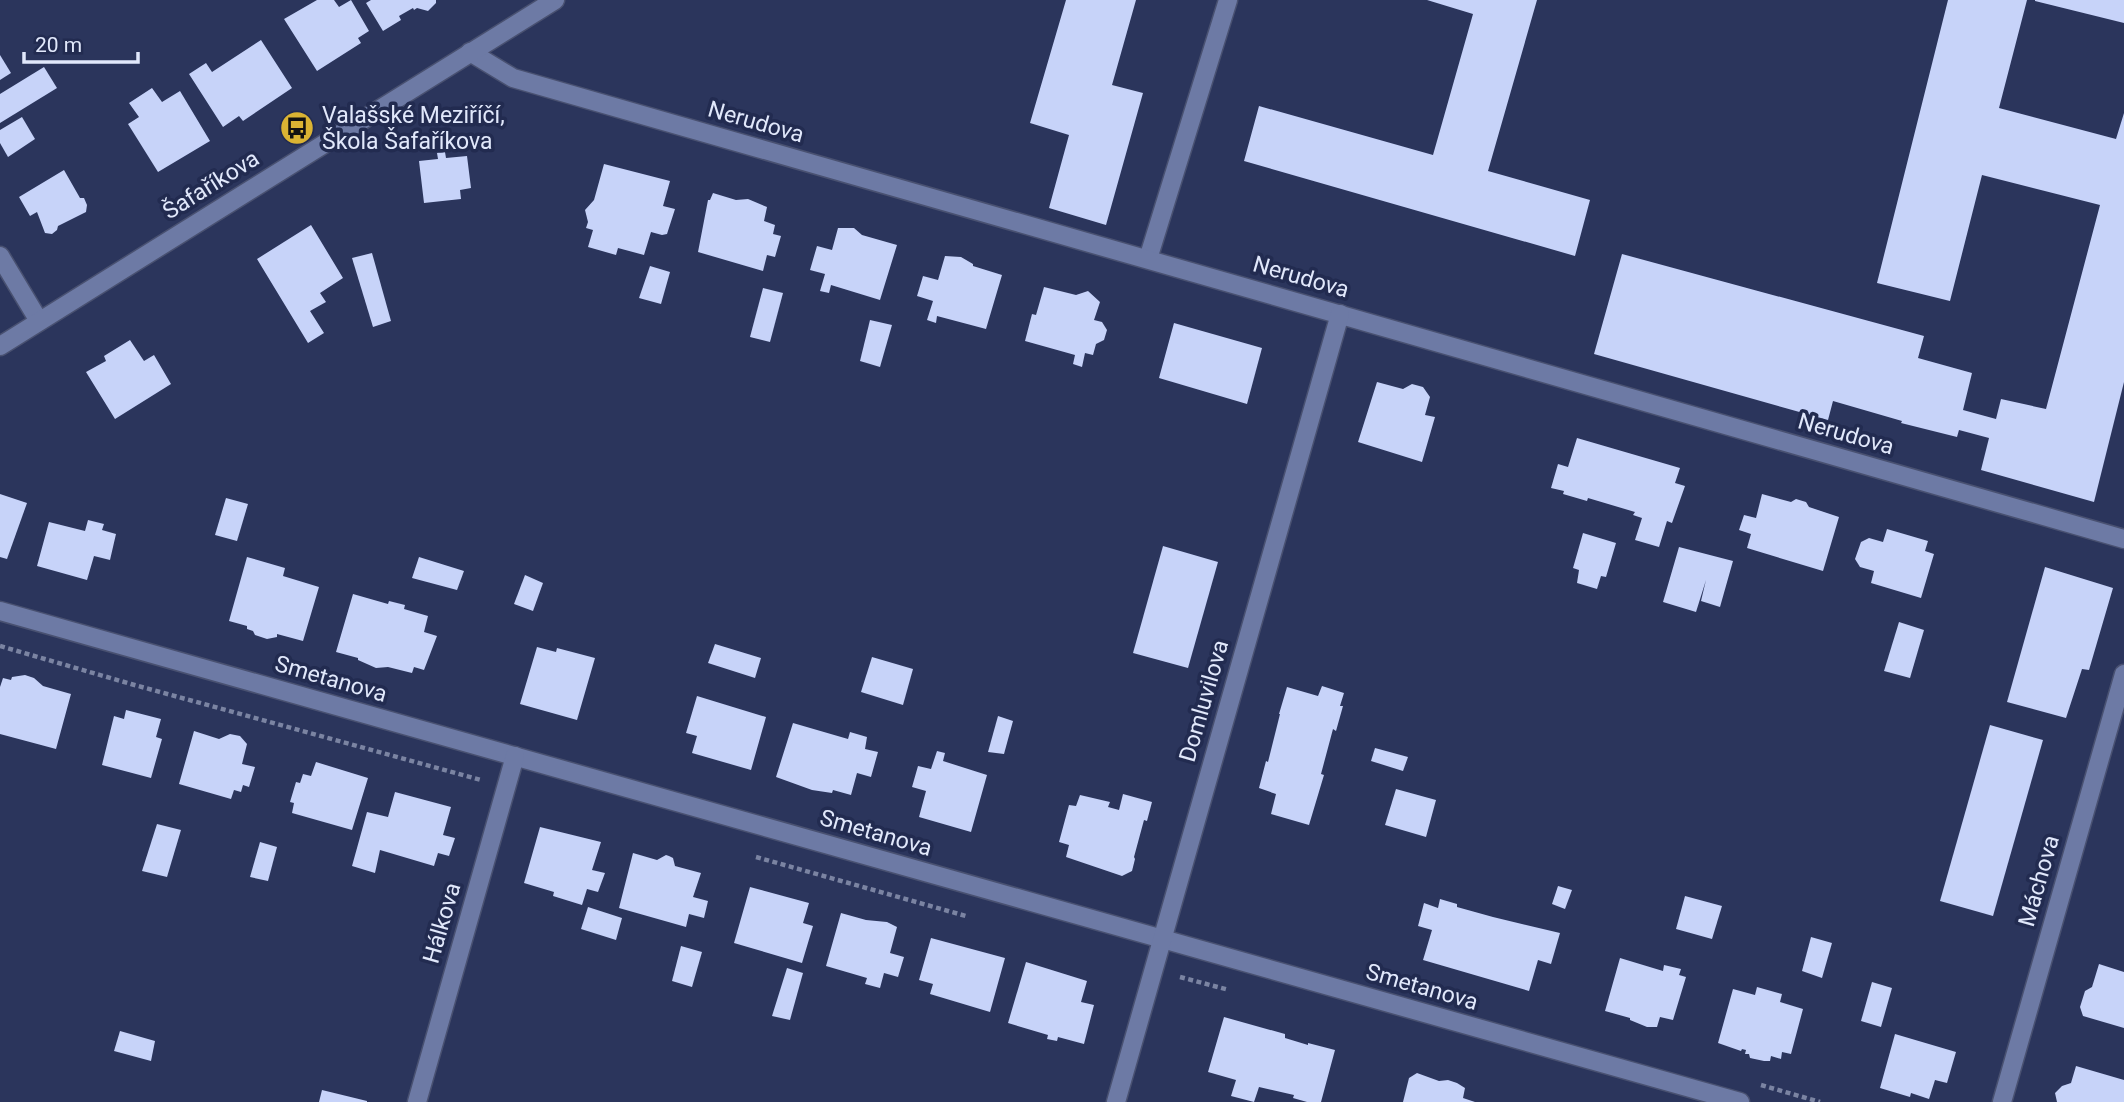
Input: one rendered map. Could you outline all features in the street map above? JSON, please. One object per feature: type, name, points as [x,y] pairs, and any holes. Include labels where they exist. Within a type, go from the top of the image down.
[{"type":"street","name":"Šafaříkova","points":[[0,346],[555,0]]},
{"type":"street","points":[[1148,259],[1228,0]]},
{"type":"street","name":"Nerudova","points":[[470,52],[513,78],[2124,539]]},
{"type":"street","points":[[0,256],[39,321]]},
{"type":"street","name":"Domluvilova","points":[[1116,1102],[1340,314]]},
{"type":"street","name":"Smetanova","points":[[0,611],[1740,1102]]},
{"type":"street","name":"Máchova","points":[[2002,1102],[2124,674]]},
{"type":"street","name":"Hálkova","points":[[417,1102],[515,757]]},
{"type":"path","points":[[0,646],[506,788]]},
{"type":"path","points":[[745,854],[972,918]]},
{"type":"path","points":[[1154,968],[1241,994]]},
{"type":"building","points":[[317,0],[334,0],[339,7],[351,0],[369,31],[358,38],[361,43],[317,71],[284,19]]},
{"type":"building","points":[[371,0],[436,0],[436,3],[428,11],[413,8],[399,16],[401,20],[383,31],[366,3]]},
{"type":"building","points":[[1066,0],[1136,0],[1112,85],[1143,93],[1106,225],[1049,208],[1069,135],[1030,123]]},
{"type":"building","points":[[1427,0],[1537,0],[1488,171],[1590,200],[1575,256],[1244,161],[1259,106],[1433,155],[1473,14]]},
{"type":"building","points":[[1948,0],[2027,0],[1999,108],[2116,139],[2124,113],[2124,382],[2094,502],[1981,470],[1989,438],[1959,430],[1957,437],[1901,423],[1902,421],[1833,401],[1828,420],[1594,354],[1622,254],[1924,336],[1918,358],[1972,373],[1963,410],[1996,419],[2001,399],[2046,409],[2100,205],[1982,175],[1950,301],[1877,283]]},
{"type":"building","points":[[2124,0],[2124,23],[2035,1]]},
{"type":"building","points":[[261,40],[292,88],[243,121],[239,116],[223,127],[189,74],[206,63],[212,72]]},
{"type":"building","points":[[0,55],[11,73],[0,80]]},
{"type":"building","points":[[44,67],[57,88],[0,123],[0,94]]},
{"type":"building","points":[[152,88],[162,102],[180,91],[210,141],[158,172],[128,124],[139,117],[129,103]]},
{"type":"building","points":[[22,117],[35,139],[8,157],[0,143],[0,130]]},
{"type":"building","points":[[445,152],[446,158],[467,156],[471,188],[460,190],[461,199],[424,203],[419,161],[438,159],[437,153]]},
{"type":"building","points":[[604,164],[670,181],[663,206],[675,209],[667,234],[651,232],[644,255],[618,248],[616,255],[588,247],[593,230],[586,228],[588,222],[585,210],[594,200]]},
{"type":"building","points":[[64,170],[80,198],[84,198],[86,212],[58,226],[52,234],[45,233],[37,212],[30,216],[19,197]]},
{"type":"building","points":[[713,193],[736,200],[748,199],[767,207],[764,221],[775,225],[773,234],[781,236],[775,257],[767,255],[763,271],[698,252],[708,200]]},
{"type":"building","points":[[311,225],[343,278],[320,293],[326,302],[310,311],[324,333],[308,343],[257,259]]},
{"type":"building","points":[[838,228],[854,228],[862,235],[897,245],[880,300],[831,285],[829,293],[820,291],[825,274],[810,270],[817,246],[832,250]]},
{"type":"building","points":[[372,253],[391,321],[373,327],[352,258]]},
{"type":"building","points":[[945,256],[961,257],[973,266],[1002,275],[986,329],[937,316],[936,323],[927,320],[933,301],[917,296],[923,276],[938,280]]},
{"type":"building","points":[[650,266],[670,272],[661,304],[639,298]]},
{"type":"building","points":[[1044,287],[1076,295],[1088,291],[1100,302],[1094,320],[1102,322],[1107,330],[1104,340],[1096,344],[1093,355],[1085,353],[1082,367],[1073,364],[1075,355],[1025,341],[1032,314],[1036,315]]},
{"type":"building","points":[[763,288],[783,293],[770,342],[750,337]]},
{"type":"building","points":[[870,320],[892,325],[880,367],[860,361]]},
{"type":"building","points":[[1174,323],[1262,348],[1247,404],[1159,378]]},
{"type":"building","points":[[130,340],[144,361],[154,355],[171,384],[115,419],[86,372],[106,361],[104,356]]},
{"type":"building","points":[[1377,382],[1403,389],[1412,384],[1423,387],[1430,397],[1425,415],[1435,417],[1422,462],[1358,442]]},
{"type":"building","points":[[1577,438],[1680,468],[1675,483],[1685,486],[1672,523],[1667,521],[1659,547],[1635,540],[1642,518],[1633,515],[1635,512],[1588,498],[1587,501],[1551,488],[1558,464],[1568,467]]},
{"type":"building","points":[[0,494],[27,503],[7,559],[0,557]]},
{"type":"building","points":[[1762,494],[1791,502],[1796,499],[1806,502],[1809,507],[1839,517],[1823,571],[1747,548],[1751,534],[1739,530],[1744,515],[1756,518]]},
{"type":"building","points":[[226,498],[248,504],[237,541],[215,535]]},
{"type":"building","points":[[88,520],[104,524],[102,530],[116,534],[110,560],[94,556],[87,580],[37,566],[49,522],[85,531]]},
{"type":"building","points":[[1887,529],[1928,541],[1925,551],[1934,554],[1921,598],[1871,583],[1874,571],[1860,567],[1855,559],[1861,542],[1869,538],[1883,542]]},
{"type":"building","points":[[1583,533],[1616,543],[1606,577],[1601,576],[1597,589],[1577,583],[1579,570],[1573,568]]},
{"type":"building","points":[[1163,546],[1218,562],[1188,668],[1133,653]]},
{"type":"building","points":[[1679,547],[1733,561],[1720,607],[1701,601],[1706,580],[1696,612],[1663,602]]},
{"type":"building","points":[[247,557],[285,568],[283,576],[319,587],[303,641],[277,634],[277,637],[267,639],[255,635],[247,626],[229,621]]},
{"type":"building","points":[[419,557],[464,571],[457,590],[412,578]]},
{"type":"building","points":[[2045,567],[2113,588],[2089,670],[2082,669],[2066,718],[2007,702]]},
{"type":"building","points":[[525,575],[543,583],[533,611],[514,604]]},
{"type":"building","points":[[353,594],[388,604],[389,601],[405,605],[404,609],[428,616],[424,632],[437,636],[424,670],[414,667],[412,673],[388,667],[376,668],[358,658],[336,652]]},
{"type":"building","points":[[1899,622],[1924,630],[1910,678],[1884,671]]},
{"type":"building","points":[[715,644],[761,658],[755,678],[708,663]]},
{"type":"building","points":[[537,647],[556,652],[557,648],[595,658],[577,720],[520,704]]},
{"type":"building","points":[[872,657],[913,669],[903,705],[861,692]]},
{"type":"building","points":[[25,675],[34,678],[43,686],[71,694],[56,749],[0,734],[0,687],[3,678],[11,680],[12,677]]},
{"type":"building","points":[[1322,686],[1344,693],[1340,706],[1343,706],[1336,731],[1333,729],[1321,774],[1324,775],[1309,825],[1271,814],[1276,794],[1259,788],[1287,687],[1318,696]]},
{"type":"building","points":[[697,696],[766,717],[751,770],[692,753],[697,736],[686,733]]},
{"type":"building","points":[[126,710],[161,719],[156,737],[162,739],[151,778],[102,765],[114,716],[124,719]]},
{"type":"building","points":[[998,716],[1013,721],[1004,754],[988,752]]},
{"type":"building","points":[[793,723],[848,739],[850,732],[867,737],[865,749],[878,752],[871,777],[857,773],[851,795],[833,790],[832,793],[812,790],[776,777]]},
{"type":"building","points":[[1990,725],[2043,740],[1993,916],[1940,901]]},
{"type":"building","points":[[194,731],[219,739],[230,734],[240,736],[247,744],[242,764],[255,767],[249,787],[243,785],[241,792],[234,790],[231,799],[179,784]]},
{"type":"building","points":[[1375,748],[1408,757],[1403,771],[1371,761]]},
{"type":"building","points":[[937,751],[945,753],[943,761],[987,775],[971,832],[919,817],[926,791],[912,787],[918,766],[931,769]]},
{"type":"building","points":[[316,762],[368,778],[352,830],[292,813],[294,803],[290,802],[296,782],[300,783],[303,774],[311,776]]},
{"type":"building","points":[[1396,789],[1436,800],[1426,837],[1385,825]]},
{"type":"building","points":[[395,792],[451,807],[443,835],[455,838],[449,856],[438,853],[434,866],[380,850],[375,873],[352,866],[367,812],[388,817]]},
{"type":"building","points":[[1123,794],[1152,802],[1147,821],[1144,820],[1132,871],[1122,876],[1066,857],[1069,845],[1059,842],[1069,805],[1076,806],[1080,795],[1110,802],[1108,807],[1119,810]]},
{"type":"building","points":[[157,824],[181,830],[167,877],[142,871]]},
{"type":"building","points":[[540,827],[601,842],[592,870],[605,873],[598,892],[587,889],[582,905],[553,896],[554,892],[524,883]]},
{"type":"building","points":[[260,842],[277,847],[268,881],[250,877]]},
{"type":"building","points":[[633,853],[657,860],[666,855],[673,858],[675,866],[701,873],[693,897],[708,901],[704,918],[689,914],[686,927],[619,908]]},
{"type":"building","points":[[1558,886],[1572,890],[1565,909],[1552,904]]},
{"type":"building","points":[[750,887],[809,903],[803,923],[813,926],[802,963],[734,943]]},
{"type":"building","points":[[1685,896],[1722,906],[1712,939],[1676,929]]},
{"type":"building","points":[[1440,899],[1457,904],[1457,907],[1560,933],[1551,964],[1538,960],[1529,991],[1423,960],[1432,930],[1418,926],[1424,903],[1438,908]]},
{"type":"building","points":[[588,907],[622,918],[616,940],[581,929]]},
{"type":"building","points":[[841,913],[887,922],[897,927],[890,953],[904,957],[898,977],[884,973],[880,988],[865,984],[867,978],[826,966]]},
{"type":"building","points":[[1811,937],[1832,943],[1822,978],[1802,971]]},
{"type":"building","points":[[931,938],[1005,958],[990,1012],[930,994],[933,984],[919,980]]},
{"type":"building","points":[[681,946],[702,952],[692,987],[672,981]]},
{"type":"building","points":[[1620,958],[1663,971],[1664,965],[1681,969],[1679,975],[1686,977],[1673,1020],[1660,1017],[1657,1027],[1647,1027],[1630,1018],[1605,1011]]},
{"type":"building","points":[[1026,962],[1087,981],[1081,1002],[1094,1005],[1084,1044],[1058,1037],[1057,1041],[1047,1039],[1048,1035],[1008,1023]]},
{"type":"building","points":[[2099,964],[2124,972],[2124,1028],[2083,1016],[2080,1007],[2085,991],[2092,987]]},
{"type":"building","points":[[787,968],[803,973],[790,1020],[772,1016]]},
{"type":"building","points":[[1872,982],[1892,988],[1881,1027],[1861,1021]]},
{"type":"building","points":[[1757,987],[1782,994],[1780,1002],[1803,1009],[1791,1054],[1782,1052],[1781,1059],[1771,1056],[1770,1061],[1750,1058],[1749,1054],[1745,1054],[1746,1050],[1741,1051],[1718,1043],[1733,989],[1755,995]]},
{"type":"building","points":[[1224,1017],[1285,1034],[1285,1038],[1308,1045],[1335,1050],[1321,1102],[1307,1102],[1293,1098],[1294,1095],[1259,1087],[1254,1102],[1231,1096],[1236,1080],[1208,1072]]},
{"type":"building","points":[[120,1031],[155,1041],[151,1061],[114,1051]]},
{"type":"building","points":[[1895,1034],[1956,1052],[1947,1083],[1935,1080],[1929,1099],[1911,1093],[1910,1097],[1880,1088]]},
{"type":"building","points":[[2076,1066],[2124,1080],[2124,1102],[2057,1102],[2055,1093],[2062,1086],[2071,1083]]},
{"type":"building","points":[[1417,1073],[1439,1081],[1457,1083],[1465,1088],[1463,1098],[1475,1102],[1403,1102],[1409,1078]]},
{"type":"building","points":[[322,1090],[367,1101],[367,1102],[319,1102]]},
{"type":"place","name":"Valašské Meziříčí, Škola Šafaříkova","points":[[297,128]]}]
